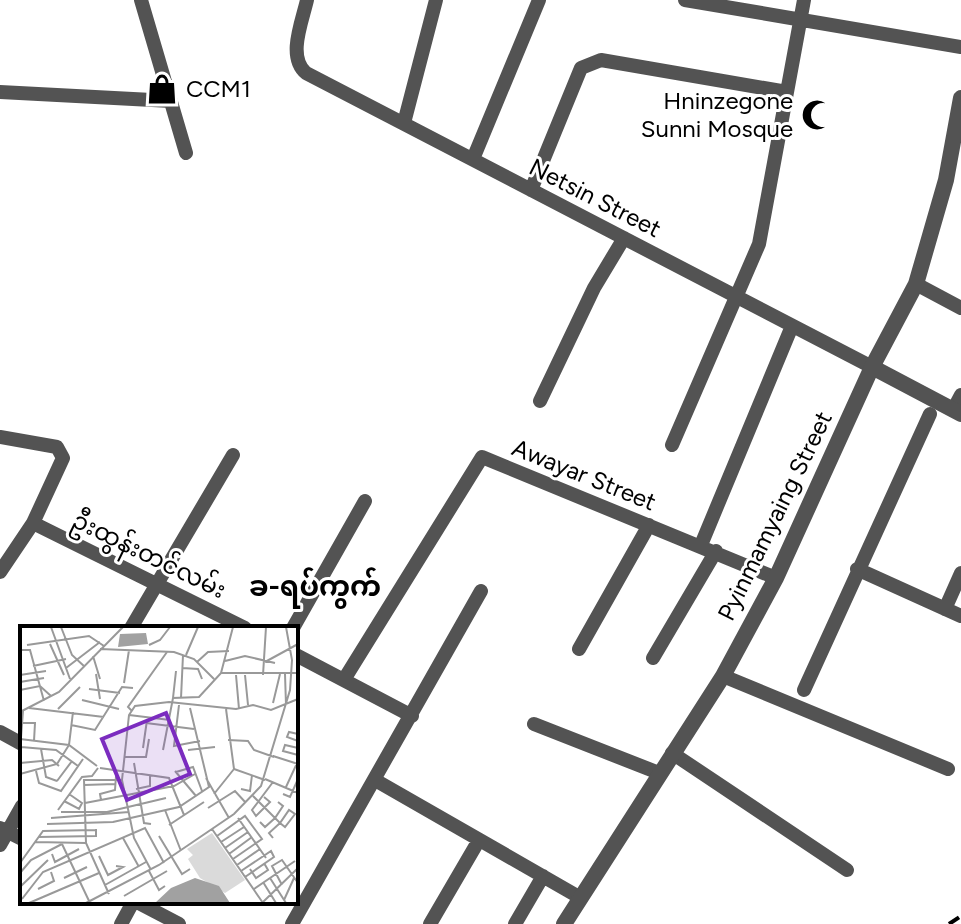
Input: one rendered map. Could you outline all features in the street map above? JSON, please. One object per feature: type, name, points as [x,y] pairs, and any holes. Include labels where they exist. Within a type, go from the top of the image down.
[{"type":"street","points":[[141,0],[186,153]]},
{"type":"street","name":"Netsin Street","points":[[307,0],[296,56],[299,67],[872,367]]},
{"type":"street","points":[[404,123],[436,0]]},
{"type":"street","points":[[473,159],[539,0]]},
{"type":"street","points":[[685,0],[961,47]]},
{"type":"street","points":[[672,445],[759,244],[804,0]]},
{"type":"street","points":[[531,190],[581,68],[589,61],[601,60],[787,92]]},
{"type":"street","points":[[0,92],[171,101]]},
{"type":"street","name":"Pyinmamyaing Street","points":[[564,924],[723,676],[776,578],[872,367],[916,284],[946,180],[961,98]]},
{"type":"street","points":[[540,401],[594,288],[624,238]]},
{"type":"street","points":[[916,284],[961,308]]},
{"type":"street","points":[[701,545],[792,326]]},
{"type":"street","points":[[872,367],[958,406]]},
{"type":"street","points":[[804,690],[930,414]]},
{"type":"street","points":[[0,437],[62,451],[63,458],[33,523],[0,572]]},
{"type":"street","points":[[132,626],[233,455]]},
{"type":"street","name":"Awayar Street","points":[[345,678],[482,457],[776,578]]},
{"type":"street","points":[[294,626],[365,501]]},
{"type":"street","name":"ဦးထွန်းတင်လမ်း","points":[[33,523],[159,583],[228,624]]},
{"type":"street","points":[[579,649],[649,525]]},
{"type":"street","points":[[653,658],[716,551]]},
{"type":"street","points":[[857,569],[961,616]]},
{"type":"street","points":[[945,609],[961,573]]},
{"type":"street","points":[[292,924],[301,895],[375,780],[481,591]]},
{"type":"street","points":[[300,657],[412,716]]},
{"type":"street","points":[[723,676],[948,769]]},
{"type":"street","points":[[534,724],[659,773]]},
{"type":"street","points":[[0,732],[20,743]]},
{"type":"street","points":[[672,753],[847,870]]},
{"type":"street","points":[[375,780],[579,897]]},
{"type":"street","points":[[2,835],[20,809]]},
{"type":"street","points":[[430,924],[479,840]]},
{"type":"street","points":[[515,924],[543,876]]},
{"type":"street","points":[[121,924],[134,904]]},
{"type":"street","points":[[139,904],[179,924]]},
{"type":"railway","points":[[949,924],[961,916]]},
{"type":"place","name":"CCM1","points":[[162,89]]},
{"type":"place","name":"Hninzegone Sunni Mosque","points":[[817,115]]},
{"type":"district","name":"ခ-ရပ်ကွက်","points":[[315,586]]}]
